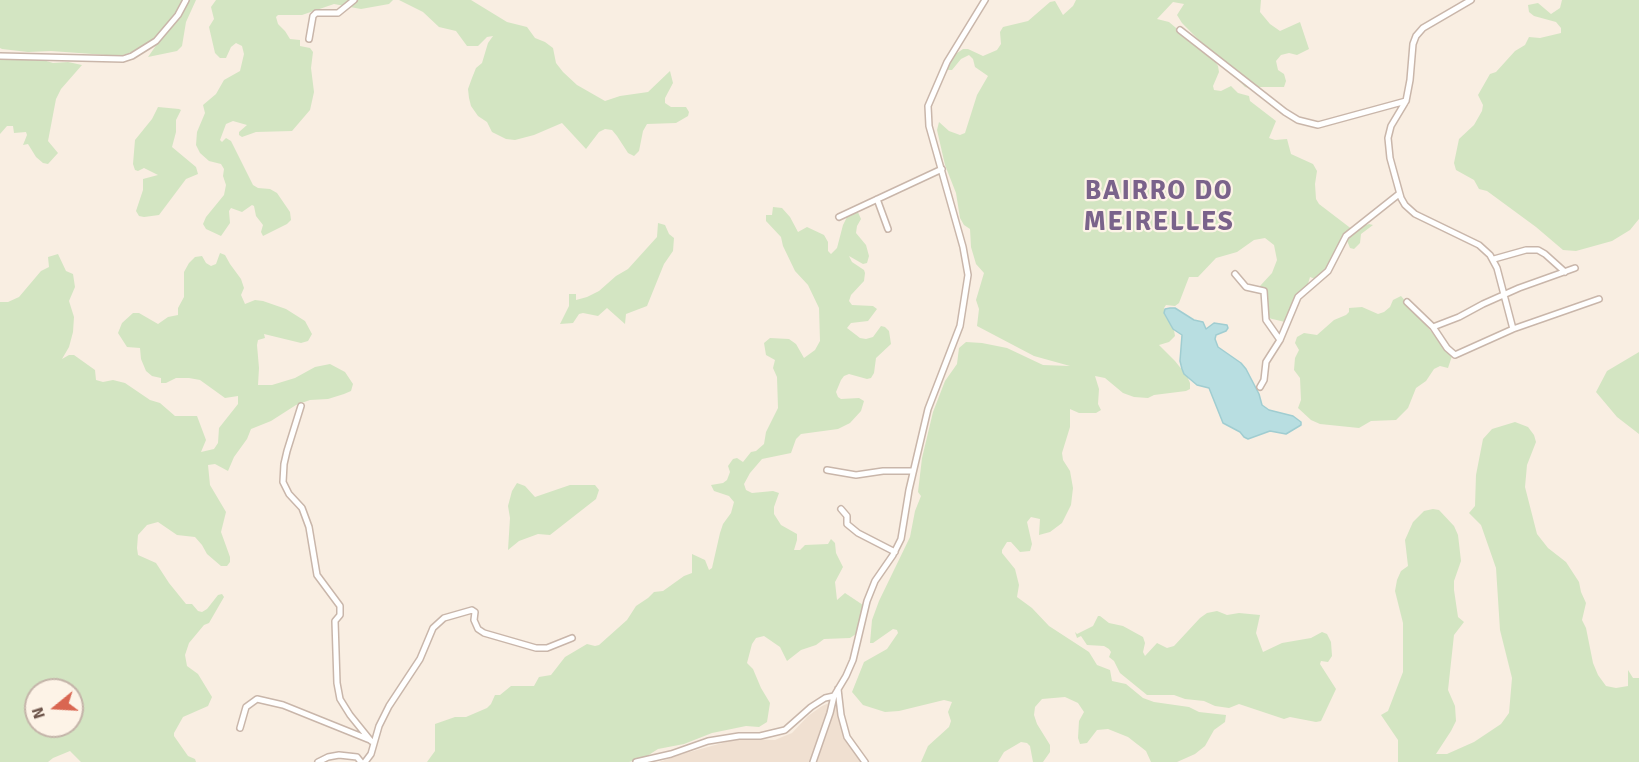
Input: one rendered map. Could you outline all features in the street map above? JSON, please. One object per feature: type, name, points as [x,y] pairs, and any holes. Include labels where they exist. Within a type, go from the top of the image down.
[{"type":"street","points":[[0,56],[123,59],[156,41],[178,15],[186,0]]},
{"type":"street","points":[[309,39],[313,16],[338,13],[354,0]]},
{"type":"street","points":[[813,762],[834,696],[853,660],[867,600],[875,581],[902,539],[913,471],[928,409],[960,326],[968,275],[963,247],[929,126],[928,106],[947,62],[985,0]]},
{"type":"street","points":[[1471,0],[1423,28],[1416,36],[1406,101],[1391,126],[1388,138],[1399,194],[1410,210],[1479,245],[1494,259],[1513,329]]},
{"type":"street","points":[[1180,30],[1285,112],[1310,124],[1318,125],[1339,121],[1406,101]]},
{"type":"street","points":[[839,218],[942,169]]},
{"type":"street","points":[[1260,387],[1264,380],[1266,362],[1280,340],[1298,297],[1328,271],[1334,263],[1342,240],[1399,194]]},
{"type":"street","points":[[877,199],[888,229]]},
{"type":"street","points":[[1494,259],[1526,250],[1538,250],[1565,272]]},
{"type":"street","points":[[1433,327],[1459,317],[1503,294],[1575,268]]},
{"type":"street","points":[[1235,274],[1246,287],[1264,291],[1266,320],[1280,340]]},
{"type":"street","points":[[1407,302],[1433,327],[1446,348],[1455,355],[1513,329],[1599,299]]},
{"type":"street","points":[[301,406],[284,464],[284,482],[289,494],[302,508],[309,527],[317,575],[340,606],[340,615],[335,621],[337,683],[340,699],[372,742]]},
{"type":"street","points":[[827,470],[856,475],[883,471],[913,471]]},
{"type":"street","points":[[841,509],[847,516],[847,524],[895,552]]},
{"type":"street","points":[[318,762],[339,755],[357,757],[363,762],[371,754],[372,742],[384,715],[420,659],[433,628],[449,616],[472,610],[475,612],[474,620],[478,629],[484,633],[536,648],[547,648],[572,638]]},
{"type":"street","points":[[838,687],[841,715],[847,737],[865,762]]},
{"type":"street","points":[[636,762],[671,754],[708,741],[778,732],[825,698],[834,696]]},
{"type":"street","points":[[240,728],[246,707],[256,699],[284,705],[372,742]]},
{"type":"shaded area","points":[[836,700],[844,735],[862,762],[659,762],[737,739],[775,740],[792,733],[808,716]]},
{"type":"green space","points":[[0,0],[196,0],[186,22],[182,46],[177,51],[148,57],[164,34],[144,48],[120,56],[2,49],[0,48]]},
{"type":"green space","points":[[216,0],[393,0],[389,4],[361,9],[334,4],[302,15],[278,15],[276,17],[278,24],[290,39],[300,40],[300,46],[310,48],[313,52],[311,68],[314,92],[310,110],[292,131],[256,132],[242,137],[239,132],[247,125],[233,121],[226,124],[220,140],[222,142],[226,138],[231,141],[253,185],[277,193],[290,212],[291,220],[287,224],[263,236],[261,232],[263,225],[252,205],[242,212],[231,208],[230,223],[221,236],[206,229],[203,224],[224,195],[226,185],[221,164],[209,161],[200,153],[196,145],[197,132],[205,113],[203,105],[216,94],[224,80],[240,71],[244,54],[242,46],[236,43],[231,47],[226,58],[220,58],[215,53],[209,27],[214,19],[211,7]]},
{"type":"green space","points":[[399,0],[471,0],[507,22],[527,27],[535,38],[553,48],[556,63],[563,72],[577,85],[605,101],[620,96],[648,92],[670,71],[673,83],[665,98],[665,103],[671,107],[686,107],[689,112],[688,116],[676,123],[647,124],[643,131],[639,151],[634,156],[628,153],[612,130],[605,129],[599,132],[586,149],[562,123],[534,135],[515,140],[506,139],[492,132],[487,122],[478,116],[471,106],[469,98],[468,89],[472,78],[476,68],[482,63],[488,43],[493,36],[487,37],[478,46],[467,46],[456,31],[439,27],[423,12]]},
{"type":"green space","points":[[1076,0],[1261,0],[1260,12],[1270,24],[1280,31],[1300,22],[1309,49],[1297,55],[1289,53],[1281,55],[1276,61],[1278,70],[1284,74],[1286,81],[1284,87],[1252,89],[1245,87],[1182,23],[1177,15],[1184,4],[1173,2],[1157,19],[1169,22],[1214,60],[1219,72],[1213,86],[1214,90],[1221,91],[1231,86],[1238,93],[1249,96],[1250,101],[1276,121],[1269,138],[1287,139],[1291,154],[1313,164],[1317,171],[1315,184],[1316,199],[1319,204],[1353,230],[1369,224],[1373,225],[1361,234],[1360,243],[1354,249],[1350,248],[1346,238],[1318,280],[1310,277],[1305,294],[1285,322],[1264,317],[1263,312],[1268,297],[1260,286],[1272,273],[1277,260],[1274,245],[1265,238],[1254,240],[1237,252],[1216,258],[1198,277],[1189,277],[1179,303],[1175,306],[1166,305],[1164,308],[1164,314],[1175,336],[1169,342],[1159,345],[1187,376],[1190,389],[1148,398],[1134,397],[1123,393],[1105,378],[1095,376],[1099,389],[1098,404],[1101,410],[1096,413],[1079,413],[1070,409],[1070,427],[1062,453],[1063,460],[1070,471],[1073,488],[1071,505],[1062,523],[1050,532],[1039,535],[1040,519],[1031,517],[1027,522],[1032,544],[1030,551],[1020,552],[1011,542],[1007,542],[1002,550],[1015,569],[1019,585],[1017,597],[1032,608],[1049,626],[1089,652],[1097,665],[1110,670],[1112,681],[1126,684],[1143,698],[1154,702],[1189,707],[1199,712],[1226,715],[1225,722],[1214,730],[1205,746],[1195,754],[1177,762],[1151,762],[1146,751],[1128,737],[1108,729],[1097,730],[1087,743],[1080,744],[1079,721],[1084,712],[1078,703],[1065,697],[1042,699],[1035,707],[1034,715],[1037,724],[1050,745],[1050,752],[1043,762],[1033,762],[1030,746],[1021,742],[1004,752],[998,762],[921,762],[928,746],[949,727],[951,721],[948,712],[952,702],[944,700],[899,711],[885,712],[863,705],[852,692],[864,662],[887,649],[898,633],[893,629],[870,643],[872,620],[879,601],[910,537],[915,511],[921,496],[918,492],[922,458],[933,412],[945,381],[957,364],[959,348],[966,342],[1007,348],[1043,365],[1070,366],[1034,356],[977,326],[979,309],[976,300],[984,273],[976,264],[971,247],[970,229],[960,218],[956,193],[945,165],[937,130],[939,122],[949,131],[960,135],[965,133],[977,95],[988,76],[975,67],[969,55],[961,59],[952,70],[948,70],[948,65],[954,55],[963,49],[983,56],[997,50],[1001,44],[1000,32],[1003,27],[1028,21],[1050,2],[1055,1],[1063,15]]},
{"type":"green space","points":[[1562,0],[1639,0],[1639,219],[1630,230],[1612,241],[1576,251],[1563,250],[1487,191],[1479,189],[1474,180],[1456,170],[1454,163],[1459,139],[1474,125],[1482,111],[1483,105],[1478,95],[1490,74],[1496,72],[1515,51],[1525,45],[1529,37],[1540,38],[1561,33],[1561,28],[1556,22],[1534,16],[1529,12],[1528,5],[1538,3],[1551,14],[1560,8]]},
{"type":"green space","points":[[0,56],[82,65],[61,89],[56,99],[48,141],[58,153],[48,164],[36,157],[28,144],[23,145],[26,132],[14,133],[13,126],[7,126],[0,134]]},
{"type":"green space","points":[[158,107],[181,110],[176,120],[172,147],[196,167],[198,174],[186,179],[159,215],[144,217],[139,216],[136,211],[143,190],[143,179],[158,175],[144,168],[135,170],[133,164],[135,140],[152,119]]},
{"type":"green space","points":[[773,207],[782,208],[798,232],[807,227],[824,235],[831,254],[837,248],[843,225],[850,211],[857,210],[861,219],[856,233],[866,245],[869,256],[867,263],[863,264],[849,256],[852,262],[865,273],[864,281],[851,295],[849,301],[852,305],[873,306],[877,309],[868,321],[851,323],[847,328],[860,338],[866,339],[873,337],[881,326],[889,331],[891,344],[876,358],[871,378],[849,374],[841,380],[836,392],[838,397],[841,399],[859,398],[864,401],[861,411],[850,423],[838,429],[801,434],[796,439],[791,453],[762,459],[744,484],[746,490],[752,493],[773,491],[779,493],[774,514],[781,525],[797,534],[794,550],[800,550],[805,545],[828,544],[831,539],[835,543],[836,553],[843,567],[835,582],[837,600],[845,593],[863,605],[862,617],[856,634],[850,638],[824,639],[816,645],[801,650],[787,661],[780,647],[764,636],[756,638],[747,663],[753,669],[770,703],[767,722],[759,727],[746,726],[712,733],[684,744],[658,749],[644,758],[629,762],[427,762],[435,751],[435,724],[455,717],[466,717],[487,708],[495,695],[500,695],[511,686],[534,686],[539,677],[551,675],[565,657],[587,644],[599,645],[627,620],[636,606],[654,592],[663,591],[692,573],[692,554],[705,560],[709,570],[712,568],[723,524],[731,513],[734,502],[729,496],[714,491],[711,485],[727,480],[730,472],[728,466],[733,459],[737,458],[743,462],[751,452],[764,444],[766,432],[778,408],[777,377],[773,368],[775,360],[766,355],[764,343],[770,338],[789,339],[796,344],[804,358],[815,350],[820,341],[819,308],[808,285],[795,271],[781,237],[766,221],[766,215],[772,215]]},
{"type":"green space","points":[[658,223],[665,225],[669,234],[674,238],[673,251],[664,264],[647,306],[626,314],[625,324],[607,308],[598,316],[583,313],[579,314],[573,323],[560,324],[569,306],[569,294],[576,294],[576,300],[587,297],[599,291],[628,269],[657,237]]},
{"type":"green space","points":[[220,253],[225,255],[241,279],[244,288],[241,295],[245,304],[255,300],[286,309],[305,321],[312,334],[308,341],[301,343],[264,334],[265,338],[258,340],[257,345],[258,385],[272,385],[295,378],[315,367],[330,364],[345,372],[353,384],[351,391],[328,399],[310,400],[296,405],[271,421],[251,429],[228,471],[215,464],[208,465],[210,485],[226,512],[221,532],[230,557],[227,566],[221,566],[207,554],[195,537],[177,535],[158,522],[147,525],[138,535],[138,555],[156,563],[186,604],[192,604],[202,612],[218,595],[222,594],[224,597],[209,623],[204,625],[189,643],[185,655],[187,666],[198,674],[212,697],[208,706],[183,717],[174,733],[188,756],[196,762],[81,762],[70,751],[48,762],[0,762],[0,302],[8,302],[19,297],[41,271],[49,267],[48,257],[58,254],[66,271],[73,274],[75,287],[69,301],[74,317],[73,332],[69,347],[62,359],[74,355],[95,370],[96,380],[125,383],[150,400],[160,403],[175,416],[197,416],[206,440],[201,452],[214,449],[218,443],[219,428],[238,404],[238,396],[225,398],[200,380],[189,378],[176,378],[161,383],[161,378],[152,376],[146,371],[141,359],[140,348],[127,347],[118,333],[122,323],[133,313],[139,313],[158,324],[168,317],[178,315],[178,308],[184,297],[184,272],[189,263],[195,257],[202,256],[211,266],[216,264]]},
{"type":"green space","points":[[1401,296],[1452,356],[1448,368],[1440,366],[1434,369],[1426,381],[1416,388],[1408,408],[1396,420],[1371,421],[1359,428],[1320,424],[1311,420],[1298,408],[1301,400],[1300,378],[1294,370],[1295,358],[1299,350],[1295,343],[1297,337],[1304,333],[1317,335],[1334,320],[1346,315],[1349,308],[1362,307],[1378,314],[1384,312],[1393,300]]},
{"type":"green space","points":[[1639,352],[1639,434],[1617,417],[1596,392],[1607,371]]},
{"type":"green space","points":[[1515,422],[1528,427],[1536,442],[1527,465],[1525,487],[1537,534],[1548,548],[1566,562],[1579,582],[1586,603],[1582,620],[1598,675],[1606,686],[1616,688],[1628,686],[1628,670],[1633,678],[1639,678],[1639,762],[1398,762],[1398,740],[1381,715],[1388,711],[1403,672],[1403,623],[1395,591],[1401,571],[1408,566],[1405,540],[1413,522],[1424,511],[1439,510],[1454,526],[1458,535],[1461,561],[1454,581],[1454,590],[1458,617],[1464,622],[1454,635],[1448,690],[1455,706],[1456,721],[1436,754],[1447,754],[1474,742],[1501,724],[1509,713],[1512,678],[1500,630],[1496,568],[1481,525],[1469,513],[1475,506],[1476,475],[1483,439],[1492,429]]},
{"type":"green space","points":[[517,483],[525,486],[535,497],[570,485],[595,485],[599,490],[596,499],[550,535],[538,534],[519,541],[508,550],[510,518],[508,506]]},
{"type":"green space","points":[[1217,611],[1227,615],[1239,613],[1260,615],[1256,633],[1263,652],[1282,643],[1311,638],[1322,632],[1327,634],[1331,642],[1332,656],[1328,662],[1321,661],[1320,664],[1336,689],[1321,721],[1290,717],[1284,719],[1239,704],[1229,708],[1174,695],[1147,695],[1120,673],[1114,661],[1109,657],[1111,652],[1109,649],[1104,646],[1087,645],[1081,636],[1077,638],[1075,632],[1077,634],[1093,626],[1100,616],[1109,623],[1123,626],[1143,637],[1145,656],[1157,643],[1167,648],[1174,646],[1200,618],[1207,613]]},
{"type":"water","points":[[1175,308],[1194,320],[1203,322],[1206,329],[1214,323],[1227,325],[1226,331],[1216,335],[1218,347],[1246,369],[1262,405],[1269,410],[1293,416],[1301,422],[1301,425],[1286,434],[1270,431],[1248,439],[1223,423],[1209,388],[1197,385],[1184,374],[1180,361],[1182,335],[1173,329],[1164,313],[1165,309]]},
{"type":"district","name":"BAIRRO DO MEIRELLES","points":[[1159,208]]}]
